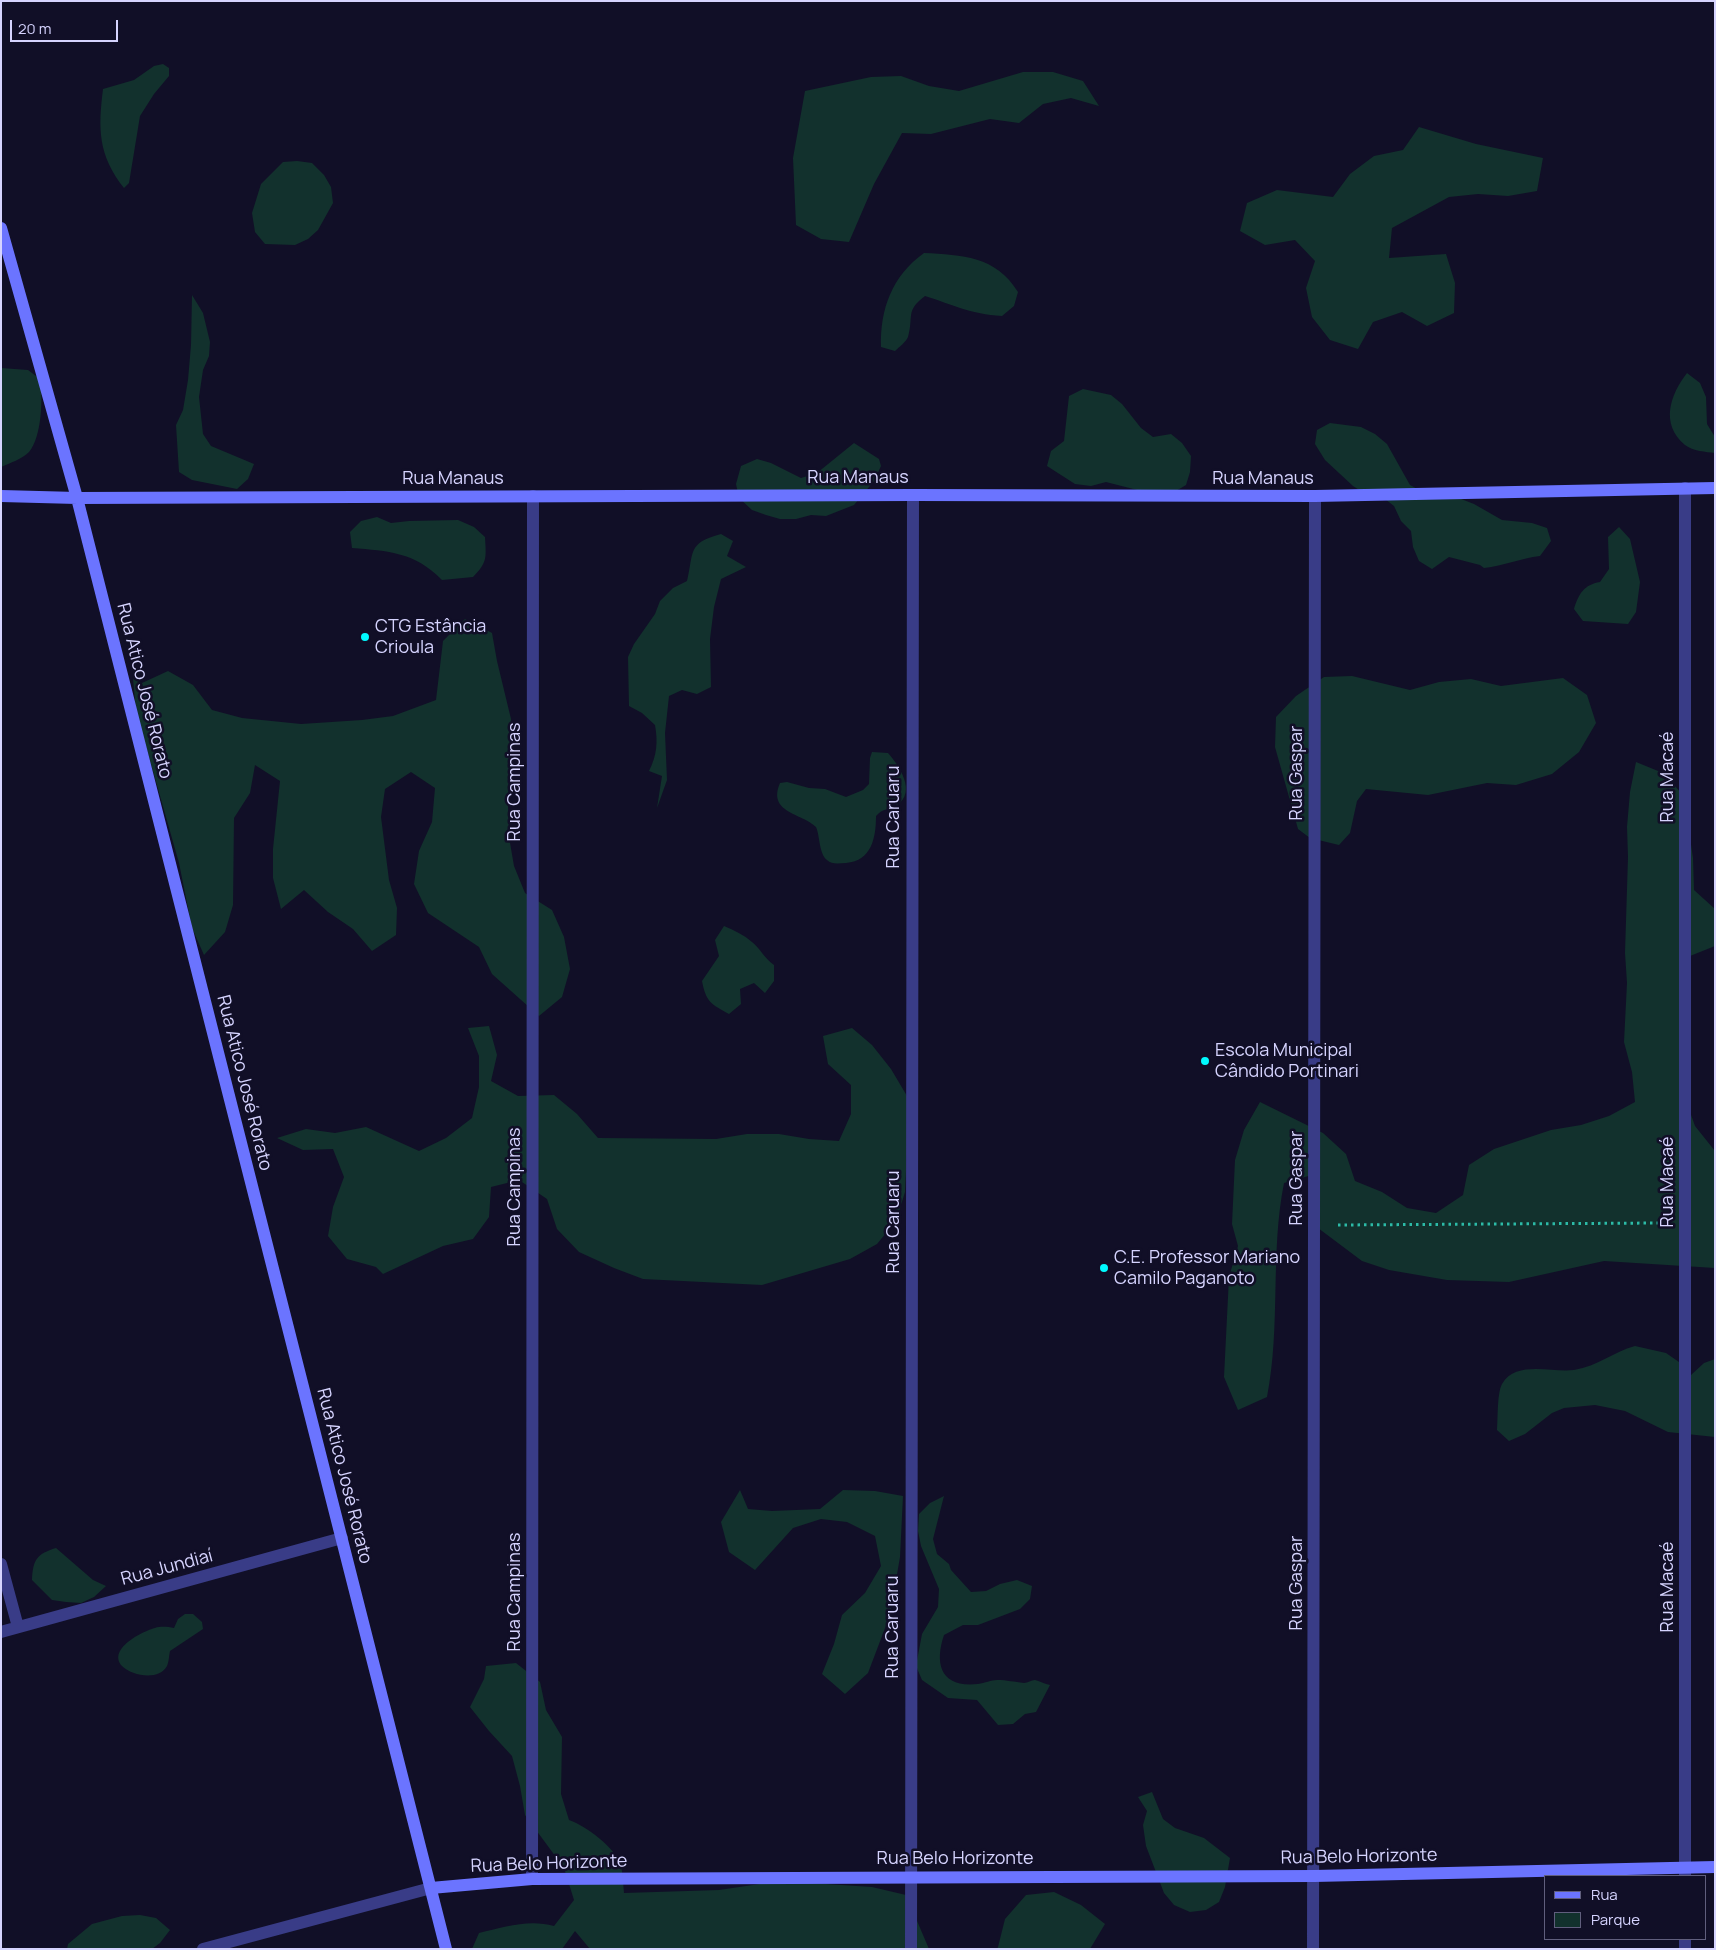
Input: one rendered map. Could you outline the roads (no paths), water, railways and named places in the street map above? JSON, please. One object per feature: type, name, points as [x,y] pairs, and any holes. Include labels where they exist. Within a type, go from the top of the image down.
[{"type":"street","name":"Rua Atico José Rorato","points":[[1,228],[77,498],[446,1949]]},
{"type":"street","name":"Rua Macaé","points":[[1685,1872],[1686,488]]},
{"type":"street","name":"Rua Manaus","points":[[1,496],[77,498],[912,495],[1315,496],[1715,488]]},
{"type":"street","name":"Rua Caruaru","points":[[910,1949],[912,495]]},
{"type":"street","name":"Rua Campinas","points":[[532,1878],[533,496]]},
{"type":"street","name":"Rua Gaspar","points":[[1313,1949],[1315,496]]},
{"type":"street","name":"Rua Jundiaí","points":[[1,1632],[342,1538]]},
{"type":"street","points":[[1,1564],[18,1627]]},
{"type":"street","name":"Rua Belo Horizonte","points":[[203,1949],[431,1888],[532,1878],[1314,1876],[1685,1872],[1715,1867]]},
{"type":"place","name":"CTG Estância Crioula","points":[[365,637]]},
{"type":"place","name":"Escola Municipal Cândido Portinari","points":[[1205,1061]]},
{"type":"place","name":"C.E. Professor Mariano Camilo Paganoto","points":[[1104,1268]]}]
